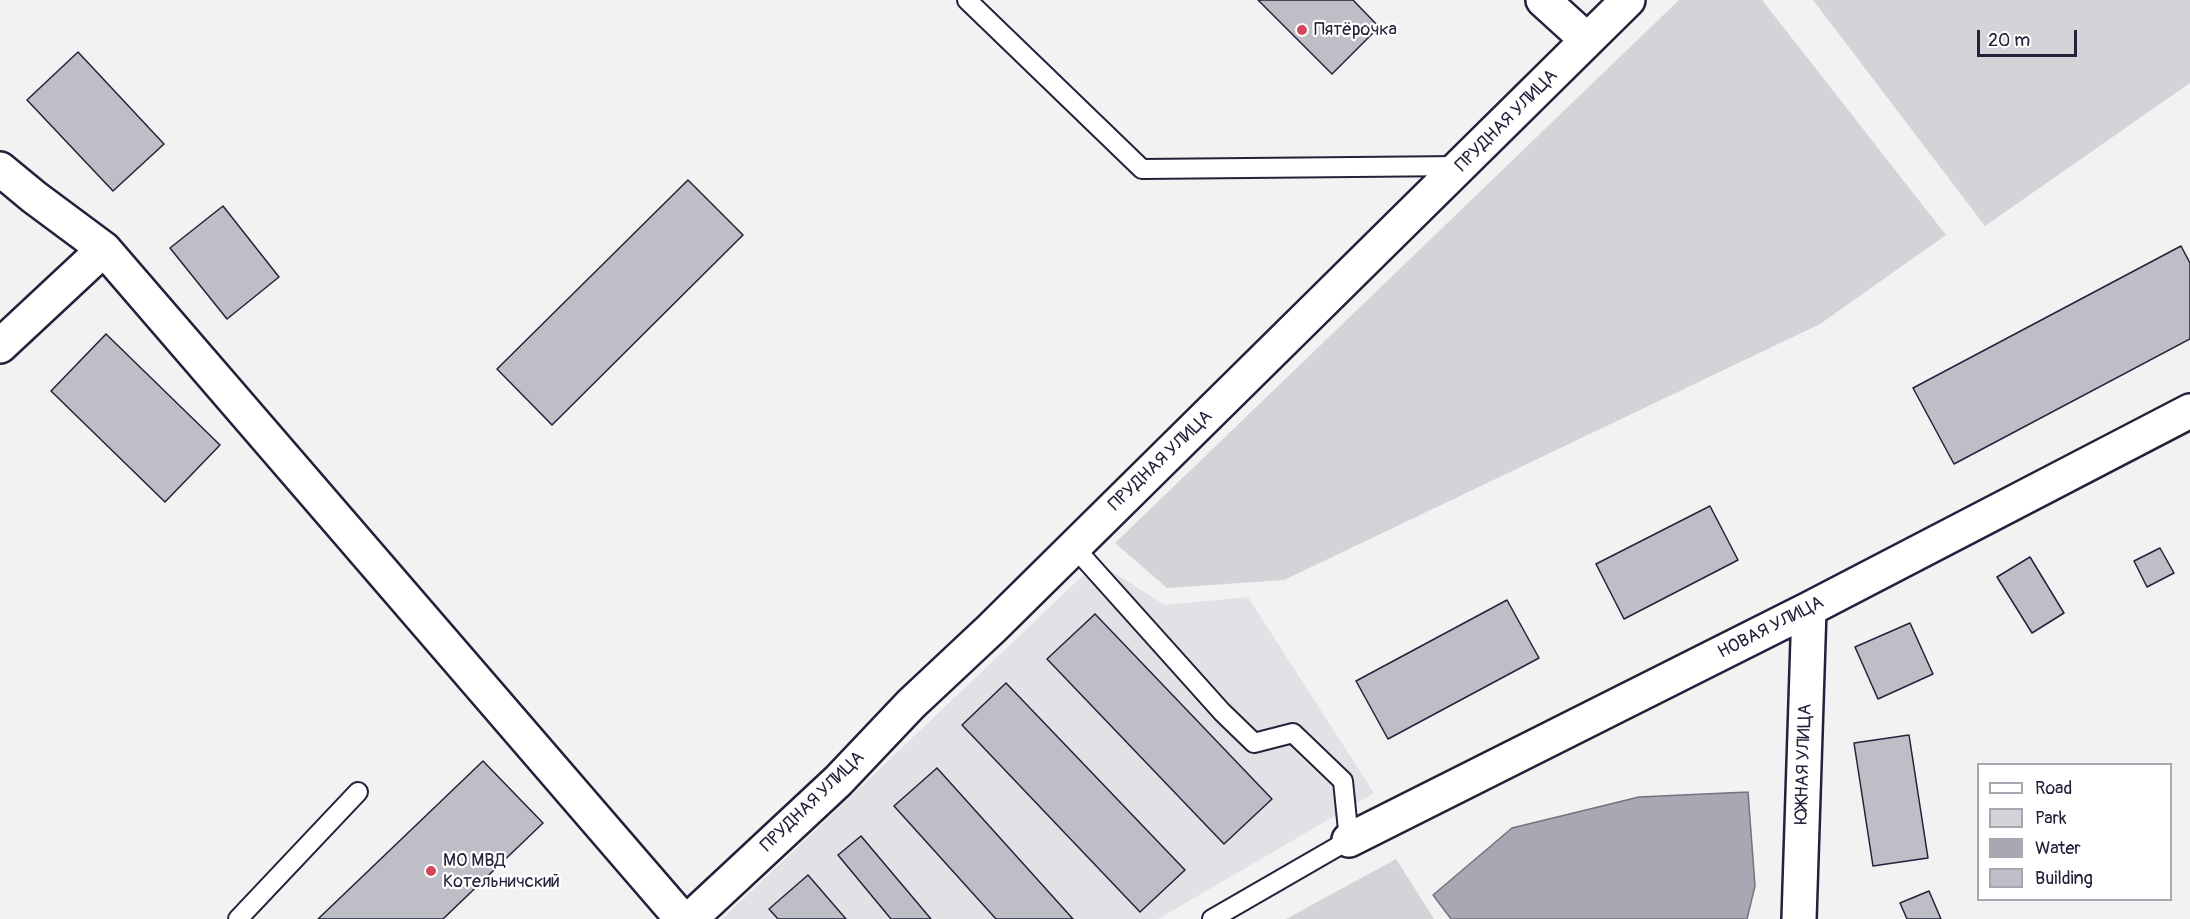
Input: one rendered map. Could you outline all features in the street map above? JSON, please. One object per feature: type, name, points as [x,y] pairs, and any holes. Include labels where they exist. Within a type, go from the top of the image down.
[{"type":"street","points":[[1543,0],[1587,40]]},
{"type":"street","name":"ПРУДНАЯ УЛИЦА","points":[[690,919],[838,781],[911,704],[991,629],[1628,0]]},
{"type":"street","points":[[0,169],[104,249],[681,919]]},
{"type":"street","points":[[0,346],[104,249]]},
{"type":"street","name":"НОВАЯ УЛИЦА","points":[[1349,840],[1809,609],[2190,411]]},
{"type":"street","name":"ЮЖНАЯ УЛИЦА","points":[[1799,919],[1809,609]]},
{"type":"lane","points":[[967,0],[1142,169],[1461,166]]},
{"type":"lane","points":[[1074,547],[1221,712],[1254,743],[1293,733],[1343,781],[1349,840],[1212,919]]},
{"type":"lane","points":[[238,919],[358,792]]},
{"type":"shaded area","points":[[1097,562],[1165,605],[1248,597],[1374,793],[1158,919],[722,919]]},
{"type":"green space","points":[[1679,0],[1762,0],[1946,235],[1820,324],[1284,580],[1167,588],[1115,543]]},
{"type":"green space","points":[[1813,0],[2190,0],[2190,83],[1985,226]]},
{"type":"green space","points":[[1396,859],[1434,919],[1286,919]]},
{"type":"water","points":[[1748,792],[1755,886],[1747,919],[1451,919],[1433,895],[1512,828],[1639,797]]},
{"type":"building","points":[[1258,0],[1353,0],[1379,27],[1332,74]]},
{"type":"building","points":[[78,52],[164,144],[113,191],[27,100]]},
{"type":"building","points":[[688,180],[743,235],[552,425],[497,369]]},
{"type":"building","points":[[223,206],[279,277],[227,319],[170,248]]},
{"type":"building","points":[[2181,246],[2190,263],[2190,339],[1954,464],[1913,388]]},
{"type":"building","points":[[106,334],[220,445],[165,502],[51,391]]},
{"type":"building","points":[[1710,506],[1738,560],[1624,619],[1596,564]]},
{"type":"building","points":[[2160,548],[2174,573],[2147,587],[2134,561]]},
{"type":"building","points":[[2030,557],[2064,613],[2032,633],[1997,577]]},
{"type":"building","points":[[1507,600],[1539,658],[1388,739],[1356,681]]},
{"type":"building","points":[[1095,614],[1272,799],[1224,844],[1047,659]]},
{"type":"building","points":[[1910,623],[1933,674],[1878,699],[1855,647]]},
{"type":"building","points":[[1006,683],[1185,870],[1140,912],[962,725]]},
{"type":"building","points":[[1909,735],[1928,858],[1873,866],[1854,743]]},
{"type":"building","name":"МО МВД Котельничский","points":[[483,761],[543,823],[443,919],[318,919]]},
{"type":"building","points":[[937,768],[1073,919],[996,919],[894,806]]},
{"type":"building","points":[[861,836],[931,919],[891,919],[838,855]]},
{"type":"building","points":[[808,875],[846,919],[778,919],[769,909]]},
{"type":"building","points":[[1929,891],[1941,919],[1907,919],[1900,903]]},
{"type":"place","name":"Пятёрочка","points":[[1302,30]]},
{"type":"place","name":"МО МВД Котельничский","points":[[431,871]]}]
